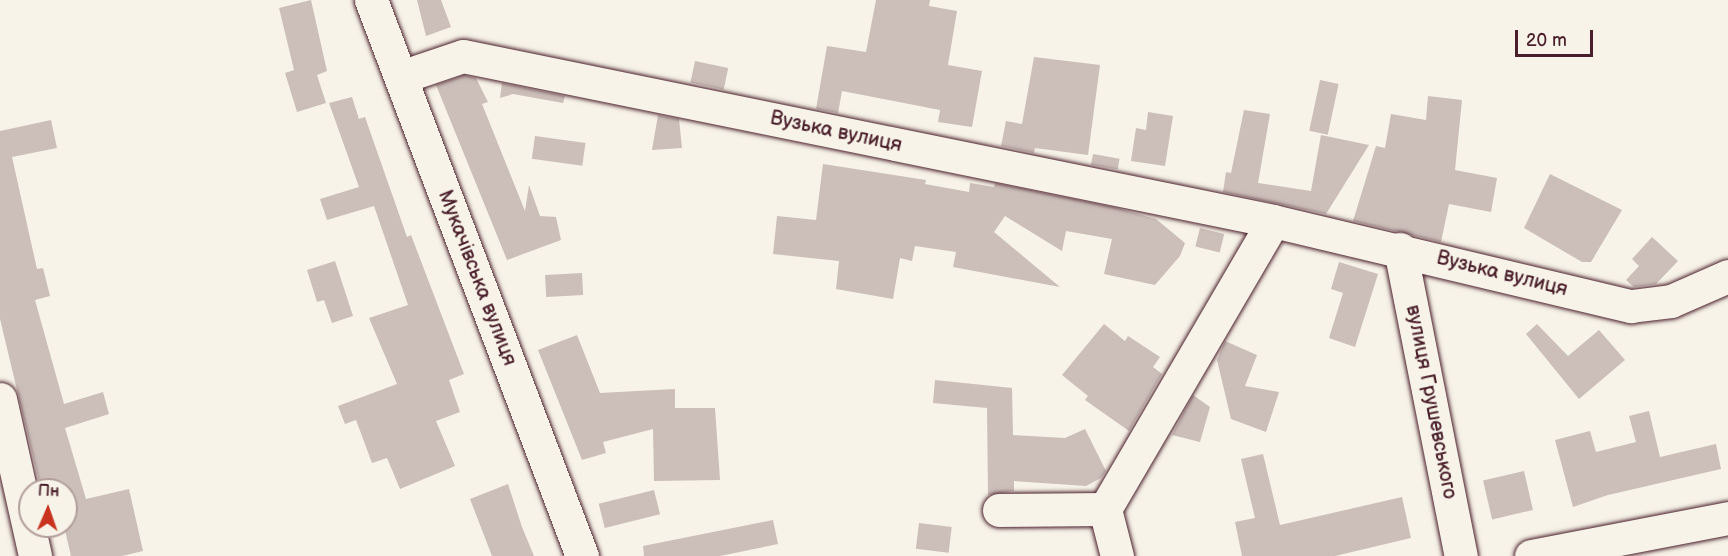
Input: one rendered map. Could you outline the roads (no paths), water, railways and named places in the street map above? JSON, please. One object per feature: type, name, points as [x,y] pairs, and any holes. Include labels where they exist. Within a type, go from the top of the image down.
[{"type":"main road","name":"Мукачівська вулиця","points":[[371,0],[582,556]]},
{"type":"main road","name":"Вузька вулиця","points":[[401,77],[463,56],[1273,221],[1400,249],[1631,306],[1671,300],[1728,276]]},
{"type":"main road","points":[[1117,556],[1105,509],[1273,221]]},
{"type":"main road","name":"вулиця Грушевського","points":[[1400,249],[1461,556]]},
{"type":"main road","points":[[0,399],[35,556]]},
{"type":"main road","points":[[999,510],[1105,509]]},
{"type":"main road","points":[[1531,556],[1728,518]]}]
